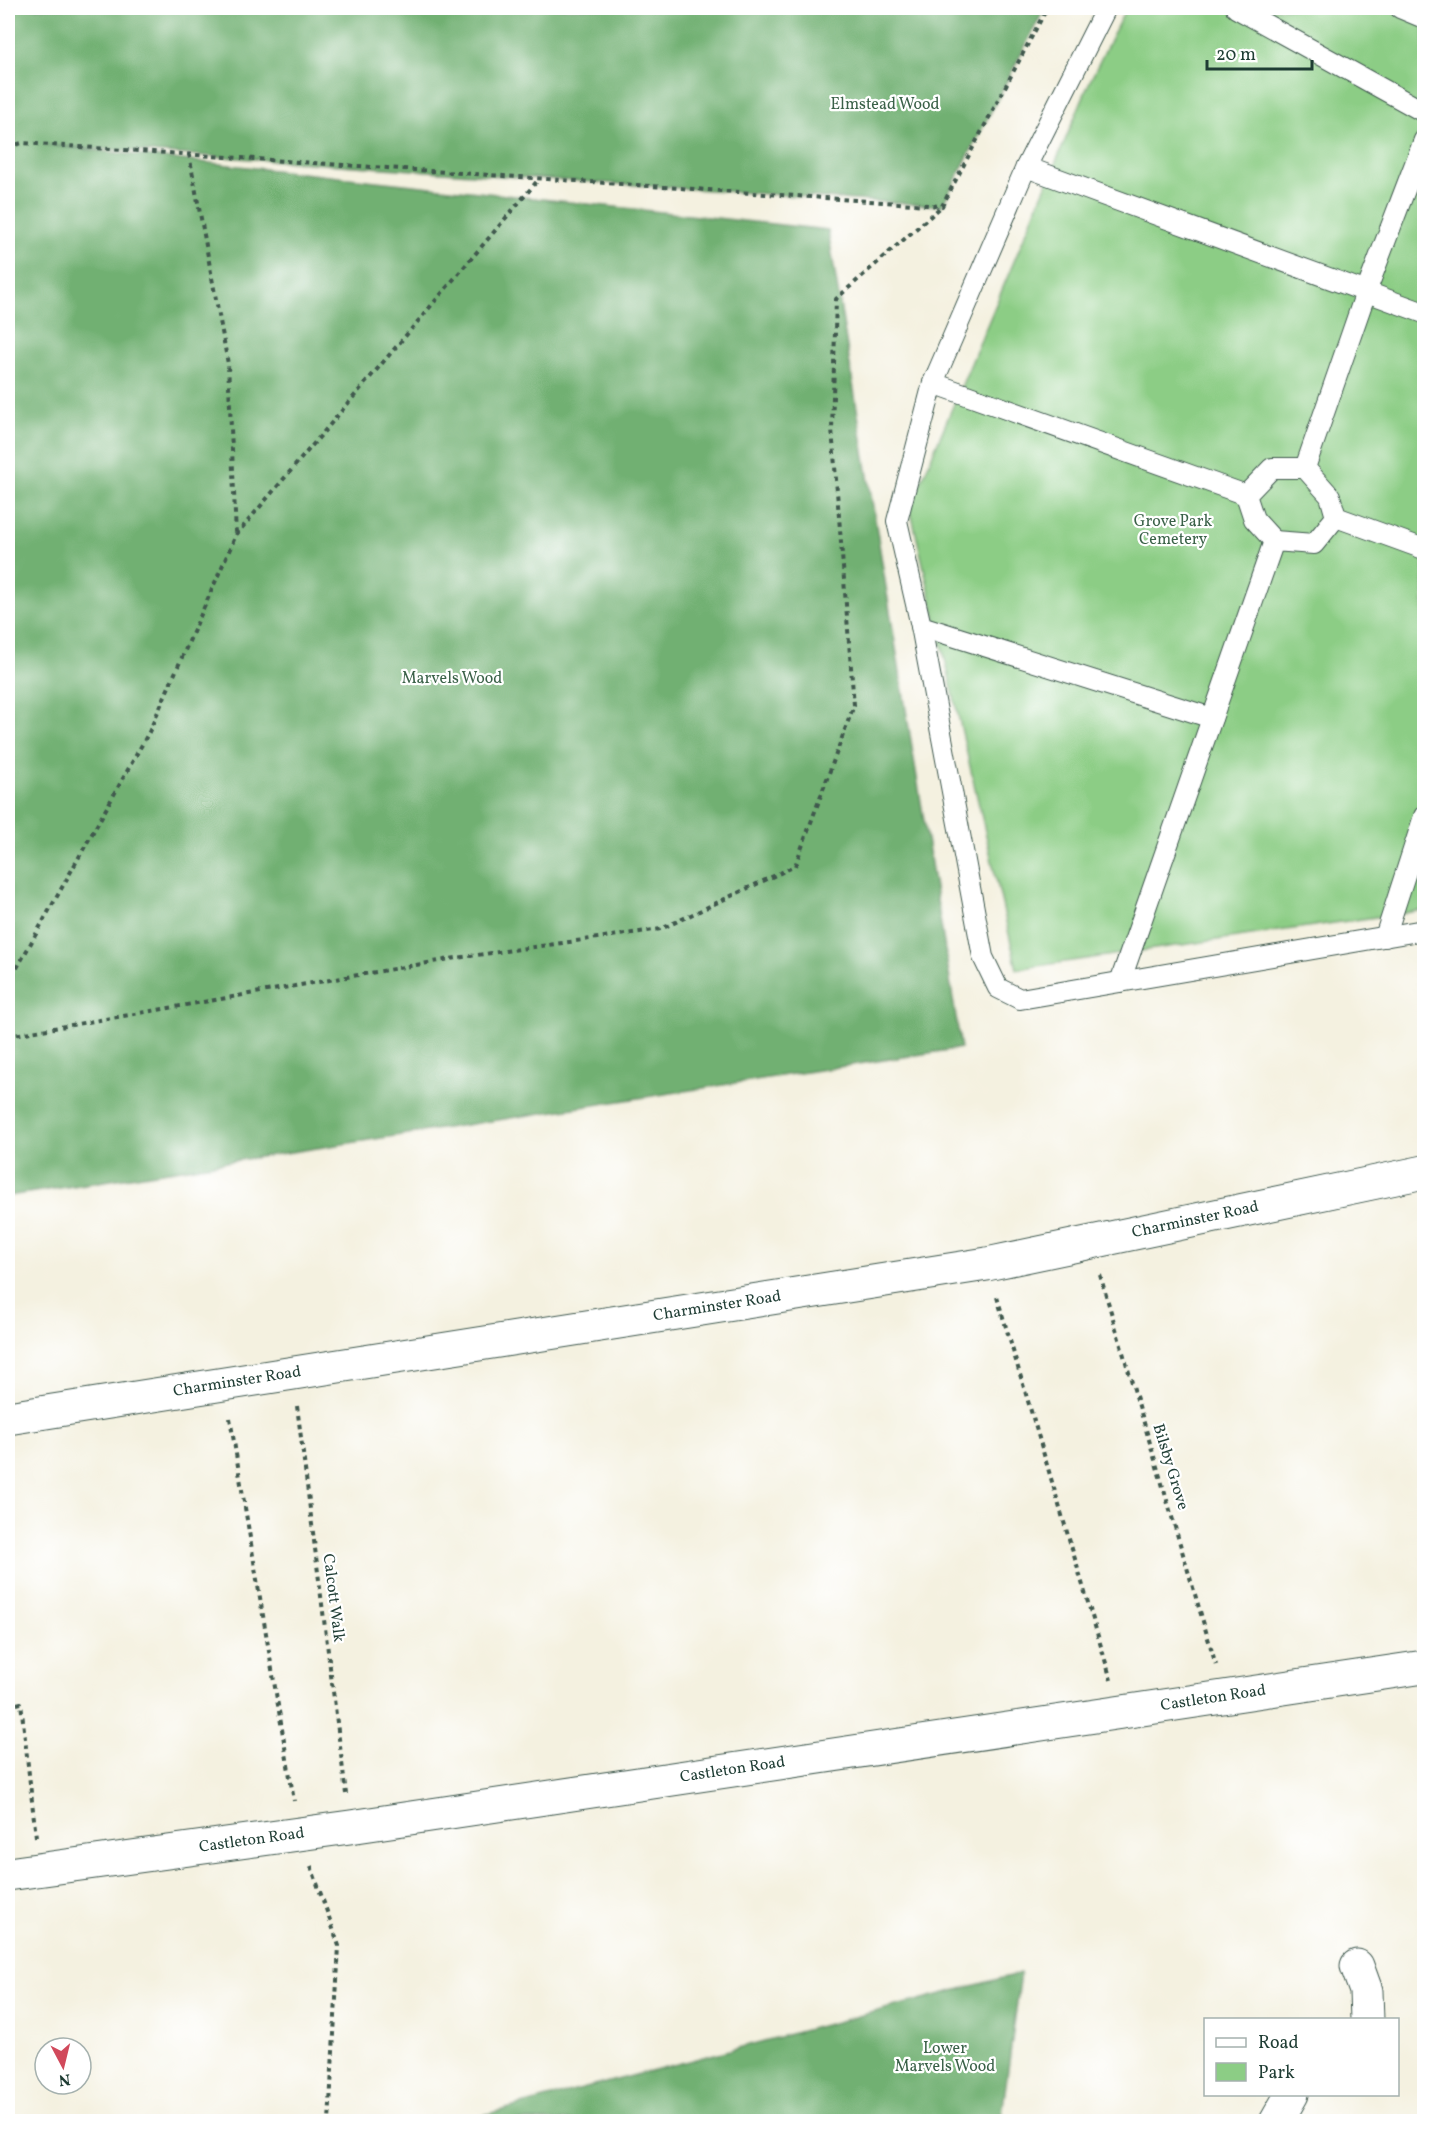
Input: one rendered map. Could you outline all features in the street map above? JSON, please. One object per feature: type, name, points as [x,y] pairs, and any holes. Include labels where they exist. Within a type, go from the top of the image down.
[{"type":"street","name":"Charminster Road","points":[[8,1418],[987,1264],[1091,1244],[1425,1172]]},
{"type":"street","name":"Castleton Road","points":[[8,1874],[350,1827],[1425,1667]]},
{"type":"street","points":[[1358,1966],[1366,1991],[1367,2018]]},
{"type":"street","points":[[1276,2121],[1291,2096]]},
{"type":"lane","points":[[1106,8],[1026,167],[933,383],[897,521],[921,626],[983,957],[998,988],[1020,999],[1425,930]]},
{"type":"lane","points":[[1236,8],[1425,112]]},
{"type":"lane","points":[[1400,8],[1425,18]]},
{"type":"lane","points":[[1305,468],[1366,292],[1425,140]]},
{"type":"lane","points":[[1026,167],[1425,313]]},
{"type":"lane","points":[[933,383],[1246,495]]},
{"type":"lane","points":[[1246,495],[1272,468],[1305,468],[1330,496],[1336,517]]},
{"type":"lane","points":[[1246,495],[1254,519],[1274,541],[1314,544],[1336,517]]},
{"type":"lane","points":[[1336,517],[1425,549]]},
{"type":"lane","points":[[1120,982],[1274,541]]},
{"type":"lane","points":[[921,626],[1212,718]]},
{"type":"lane","points":[[1385,937],[1425,816]]},
{"type":"path","points":[[8,1036],[433,962],[661,929],[795,866],[854,705],[832,429],[836,299],[942,206],[1047,8]]},
{"type":"path","points":[[8,147],[22,142],[942,206]]},
{"type":"path","points":[[189,154],[228,364],[236,535]]},
{"type":"path","points":[[8,984],[149,732],[236,535],[539,178]]},
{"type":"path","name":"Bilsby Grove","points":[[1091,1244],[1226,1697]]},
{"type":"path","points":[[987,1264],[1120,1712]]},
{"type":"path","name":"Calcott Walk","points":[[293,1372],[350,1827]]},
{"type":"path","points":[[225,1384],[299,1833],[339,1946],[329,2121]]},
{"type":"path","points":[[8,1706],[21,1703],[40,1871]]},
{"type":"green space","name":"Marvels Wood","points":[[8,8],[1045,8],[942,206],[44,145],[828,230],[961,1048],[8,1196]]},
{"type":"green space","name":"Grove Park Cemetery","points":[[1126,8],[1424,8],[1424,910],[1017,969],[910,508],[1090,81]]},
{"type":"green space","name":"Lower Marvels Wood","points":[[1021,1973],[1001,2121],[461,2121]]},
{"type":"park label","name":"Elmstead Wood","points":[[885,105]]}]
